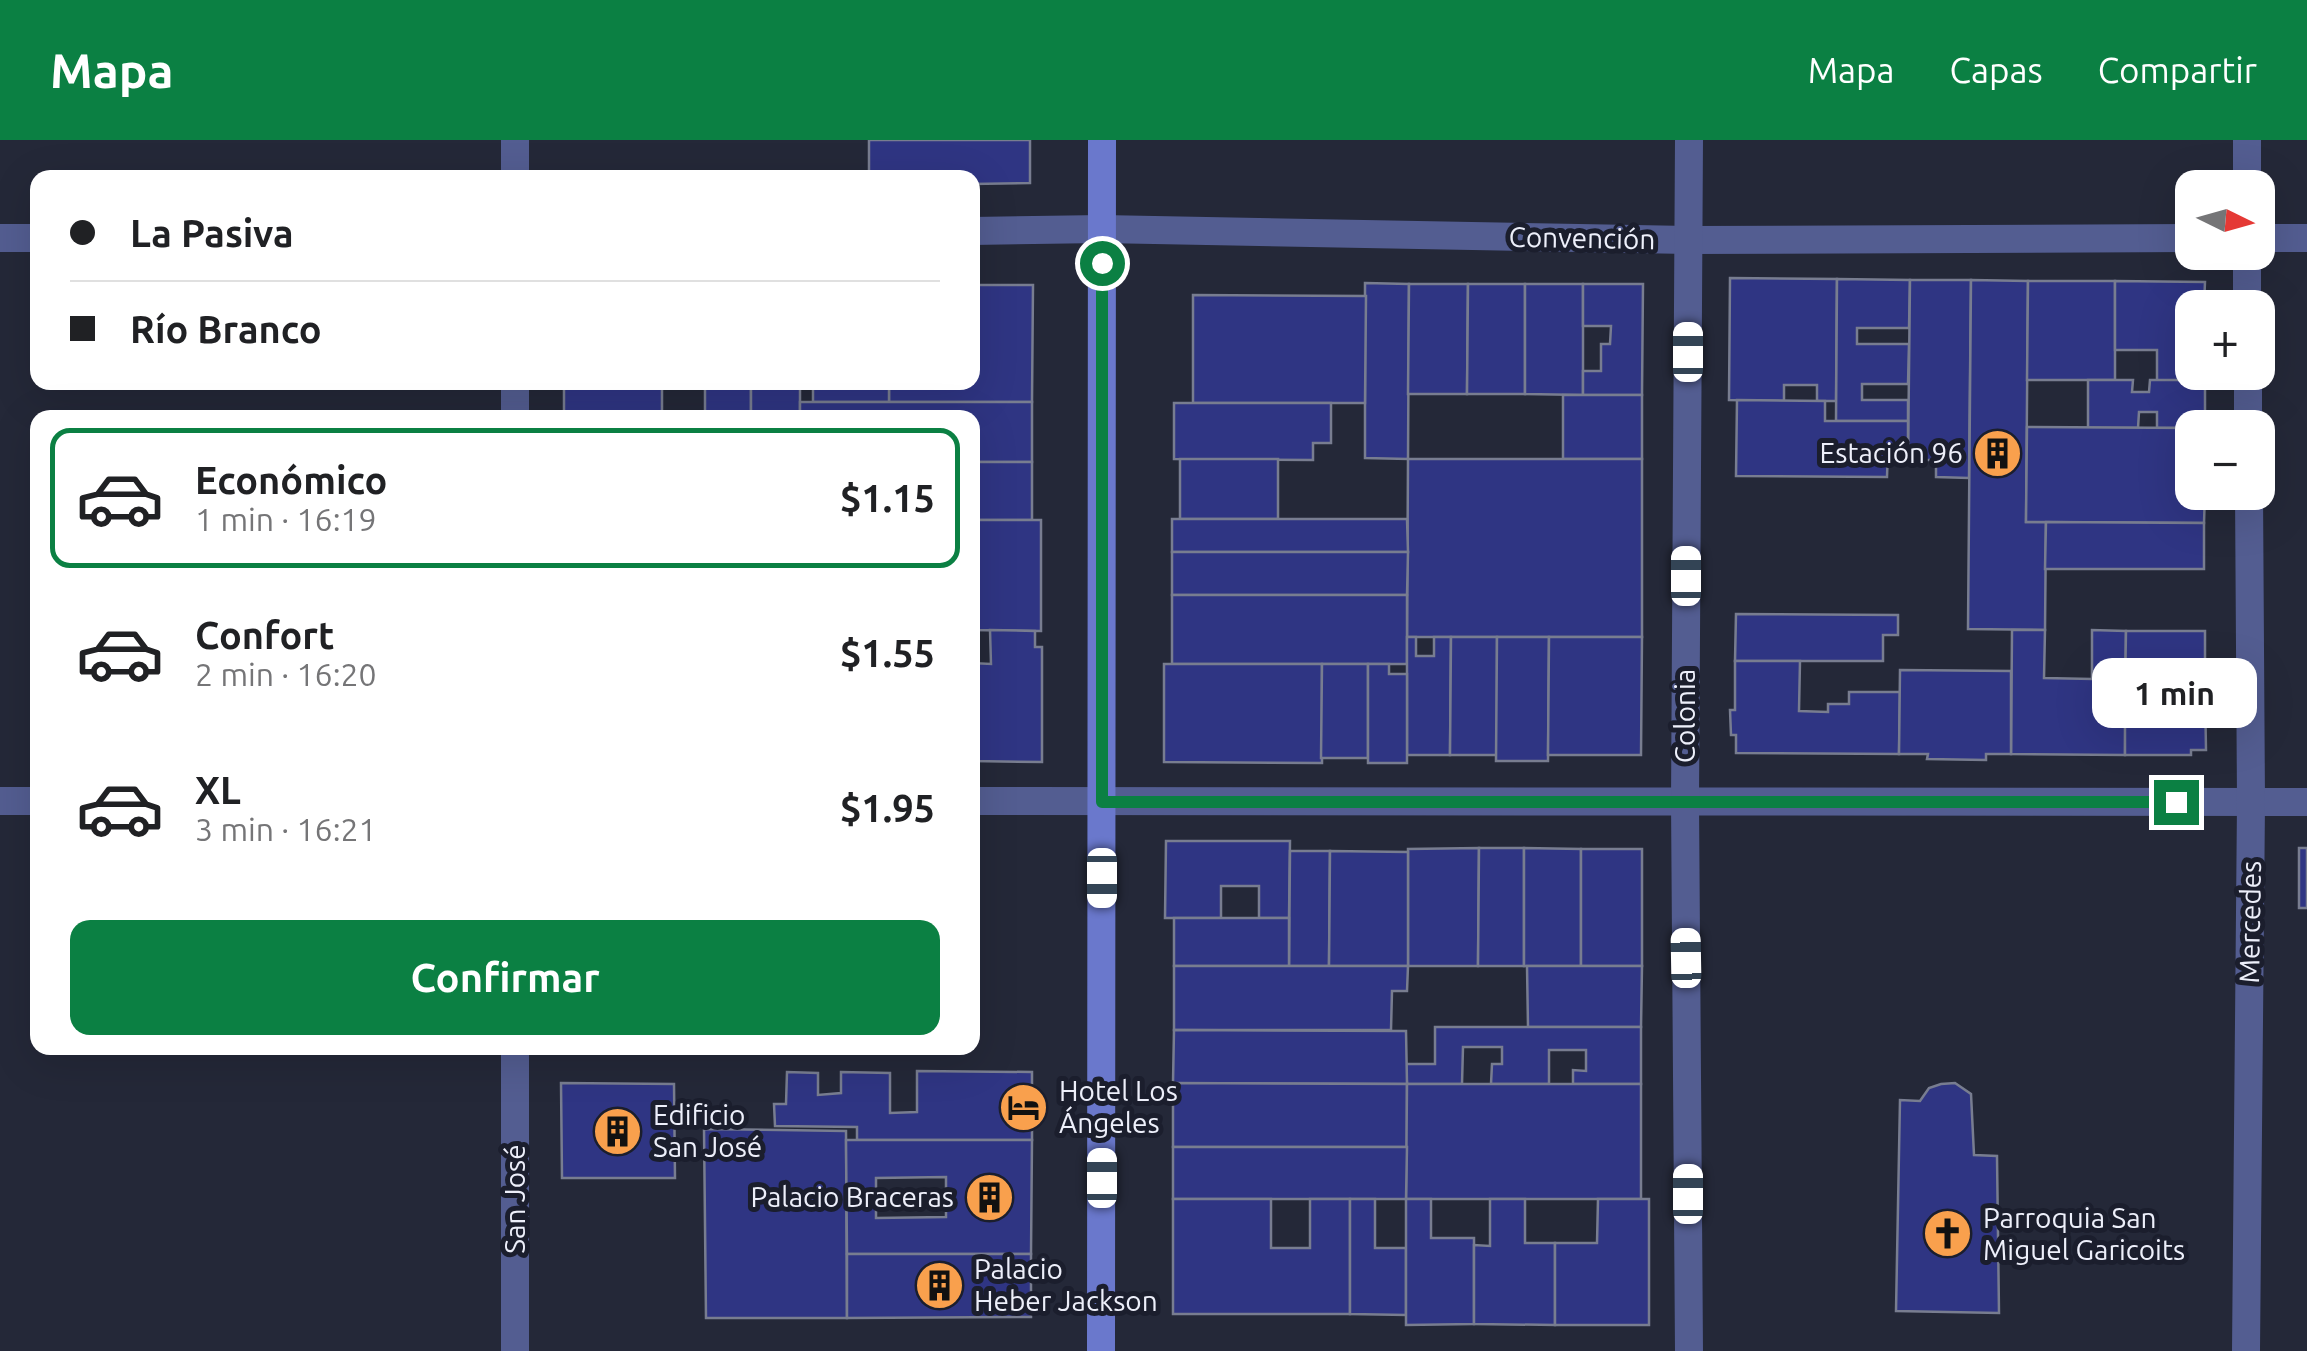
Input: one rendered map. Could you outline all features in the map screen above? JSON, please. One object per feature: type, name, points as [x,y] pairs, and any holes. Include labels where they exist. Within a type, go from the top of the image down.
[{"type":"main road","points":[[1101,1351],[1102,140]]},
{"type":"street","points":[[515,140],[515,170]]},
{"type":"street","name":"Colonia","points":[[1689,140],[1685,801],[1689,1351]]},
{"type":"street","points":[[2247,140],[2247,170]]},
{"type":"street","name":"Convención","points":[[980,230],[1689,240],[2175,238]]},
{"type":"street","points":[[0,238],[30,238]]},
{"type":"street","points":[[2275,238],[2307,238]]},
{"type":"street","name":"Mercedes","points":[[2246,1351],[2249,510]]},
{"type":"street","points":[[980,800],[2307,802]]},
{"type":"street","points":[[0,801],[30,801]]},
{"type":"street","name":"San José","points":[[515,1351],[516,1055]]},
{"type":"building","points":[[869,140],[1030,140],[1030,183],[980,184],[980,170],[869,170]]},
{"type":"building","points":[[1730,278],[1837,279],[1836,401],[1817,401],[1817,385],[1784,385],[1784,401],[1729,400]]},
{"type":"building","points":[[1837,279],[1910,280],[1909,328],[1857,328],[1857,344],[1909,344],[1908,384],[1862,384],[1862,400],[1908,400],[1908,421],[1836,421]]},
{"type":"building","points":[[1910,280],[1971,280],[1969,478],[1936,477],[1936,460],[1908,460]]},
{"type":"building","name":"Estación 96","points":[[1971,280],[2028,281],[2026,522],[2046,522],[2045,630],[1968,629]]},
{"type":"building","points":[[2028,281],[2115,281],[2115,380],[2027,380]]},
{"type":"building","points":[[2115,281],[2205,282],[2205,290],[2175,290],[2175,380],[2157,380],[2157,350],[2115,350]]},
{"type":"building","points":[[1365,283],[1409,284],[1408,459],[1365,458]]},
{"type":"building","points":[[1409,284],[1468,284],[1467,394],[1408,394]]},
{"type":"building","points":[[1468,284],[1525,284],[1525,394],[1467,394]]},
{"type":"building","points":[[1525,284],[1583,284],[1583,395],[1525,394]]},
{"type":"building","points":[[1583,284],[1643,284],[1642,395],[1583,395],[1583,371],[1601,371],[1601,344],[1610,344],[1611,326],[1583,326]]},
{"type":"building","points":[[980,285],[1033,285],[1032,402],[889,402],[889,390],[980,390]]},
{"type":"building","points":[[1193,295],[1366,296],[1365,403],[1193,403]]},
{"type":"building","points":[[2088,380],[2133,380],[2132,392],[2149,392],[2150,380],[2175,380],[2175,390],[2205,390],[2205,410],[2175,410],[2175,428],[2157,428],[2157,412],[2139,412],[2138,428],[2088,428]]},
{"type":"building","points":[[564,390],[662,390],[662,410],[564,410]]},
{"type":"building","points":[[705,390],[751,390],[751,410],[705,410]]},
{"type":"building","points":[[751,390],[800,390],[800,410],[751,410]]},
{"type":"building","points":[[813,390],[889,390],[889,402],[813,402]]},
{"type":"building","points":[[1563,395],[1642,395],[1642,459],[1563,459]]},
{"type":"building","points":[[1737,400],[1825,401],[1825,421],[1908,421],[1908,449],[1888,449],[1887,477],[1736,476]]},
{"type":"building","points":[[800,402],[1032,402],[1032,462],[980,462],[980,410],[800,410]]},
{"type":"building","points":[[1174,403],[1331,403],[1331,443],[1313,443],[1313,460],[1174,459]]},
{"type":"building","points":[[2027,427],[2175,428],[2175,510],[2204,510],[2204,523],[2026,522]]},
{"type":"building","points":[[1180,459],[1278,459],[1278,519],[1180,519]]},
{"type":"building","points":[[1408,459],[1642,459],[1642,637],[1407,637]]},
{"type":"building","points":[[980,462],[1032,462],[1032,520],[980,520]]},
{"type":"building","points":[[1172,519],[1407,519],[1408,552],[1172,552]]},
{"type":"building","points":[[980,520],[1041,520],[1041,631],[980,630]]},
{"type":"building","points":[[2046,522],[2204,523],[2204,569],[2045,569]]},
{"type":"building","points":[[1172,552],[1408,552],[1407,595],[1172,595]]},
{"type":"building","points":[[1172,595],[1407,595],[1407,664],[1172,664]]},
{"type":"building","points":[[1736,614],[1898,615],[1898,635],[1883,635],[1883,661],[1735,661]]},
{"type":"building","points":[[990,630],[1035,631],[1035,647],[1042,647],[1042,762],[980,761],[980,663],[991,664]]},
{"type":"building","points":[[2012,630],[2045,630],[2044,678],[2092,679],[2092,630],[2126,631],[2125,755],[2011,754]]},
{"type":"building","points":[[2126,631],[2205,631],[2205,692],[2125,691]]},
{"type":"building","points":[[1407,637],[1416,637],[1416,656],[1434,656],[1434,637],[1451,637],[1450,755],[1407,755]]},
{"type":"building","points":[[1451,637],[1497,637],[1497,755],[1450,755]]},
{"type":"building","points":[[1497,637],[1549,637],[1548,761],[1496,761]]},
{"type":"building","points":[[1549,637],[1642,637],[1641,755],[1548,755]]},
{"type":"building","points":[[1735,661],[1800,661],[1799,711],[1828,712],[1828,704],[1849,704],[1849,692],[1900,692],[1899,754],[1736,753],[1730,710],[1735,710]]},
{"type":"building","points":[[1164,664],[1322,664],[1322,763],[1164,762]]},
{"type":"building","points":[[1322,664],[1368,664],[1368,758],[1321,758]]},
{"type":"building","points":[[1368,664],[1389,664],[1389,674],[1407,674],[1407,763],[1368,763]]},
{"type":"building","points":[[1900,670],[2011,671],[2011,754],[1986,754],[1986,760],[1927,759],[1928,754],[1899,754]]},
{"type":"building","points":[[2125,691],[2205,692],[2206,750],[2191,750],[2191,755],[2125,755]]},
{"type":"building","points":[[1166,841],[1290,841],[1289,918],[1259,918],[1259,886],[1221,886],[1221,918],[1165,918]]},
{"type":"building","points":[[1479,848],[1478,966],[1408,966],[1408,849]]},
{"type":"building","points":[[1479,848],[1524,848],[1524,966],[1478,966]]},
{"type":"building","points":[[1524,848],[1581,849],[1581,966],[1524,966]]},
{"type":"building","points":[[2299,848],[2307,848],[2307,908],[2299,908]]},
{"type":"building","points":[[1581,849],[1642,849],[1642,966],[1581,966]]},
{"type":"building","points":[[1290,851],[1330,851],[1329,966],[1289,966]]},
{"type":"building","points":[[1330,851],[1408,852],[1408,966],[1329,966]]},
{"type":"building","points":[[1174,918],[1289,918],[1289,966],[1174,966]]},
{"type":"building","points":[[1174,966],[1408,966],[1407,991],[1392,991],[1391,1030],[1174,1030]]},
{"type":"building","points":[[1527,966],[1642,966],[1641,1027],[1528,1027]]},
{"type":"building","points":[[1435,1027],[1641,1027],[1641,1084],[1573,1084],[1573,1070],[1586,1071],[1586,1050],[1549,1050],[1549,1084],[1491,1084],[1492,1064],[1502,1064],[1502,1047],[1463,1047],[1462,1084],[1407,1084],[1406,1064],[1435,1064]]},
{"type":"building","points":[[1174,1030],[1406,1031],[1407,1084],[1173,1083]]},
{"type":"building","points":[[917,1071],[1032,1072],[1032,1140],[857,1140],[857,1127],[775,1126],[774,1104],[786,1104],[787,1072],[818,1073],[818,1095],[841,1093],[841,1072],[890,1073],[890,1113],[917,1112]]},
{"type":"building","name":"Edificio San José","points":[[561,1083],[674,1084],[675,1178],[562,1178]]},
{"type":"building","points":[[1173,1083],[1407,1084],[1407,1147],[1173,1147]]},
{"type":"building","name":"Parroquia San Miguel Garicoits","points":[[1955,1083],[1971,1094],[1974,1155],[1997,1156],[1999,1313],[1896,1311],[1900,1100],[1920,1101],[1929,1088]]},
{"type":"building","points":[[1407,1084],[1641,1084],[1641,1199],[1406,1199]]},
{"type":"building","points":[[704,1129],[846,1131],[847,1318],[706,1318]]},
{"type":"building","name":"Palacio Braceras","points":[[846,1140],[1032,1140],[1031,1254],[847,1254]],"holes":[[[946,1177],[946,1217],[876,1218],[876,1178]]]},
{"type":"building","points":[[1173,1147],[1407,1147],[1406,1199],[1173,1199]]},
{"type":"building","points":[[1173,1199],[1271,1199],[1271,1248],[1310,1248],[1310,1199],[1350,1199],[1350,1314],[1173,1314]]},
{"type":"building","points":[[1350,1199],[1375,1199],[1375,1248],[1406,1248],[1406,1315],[1350,1314]]},
{"type":"building","points":[[1406,1199],[1431,1199],[1431,1238],[1474,1238],[1474,1324],[1406,1325]]},
{"type":"building","points":[[1490,1199],[1525,1199],[1525,1243],[1555,1243],[1555,1325],[1474,1324],[1474,1245],[1490,1246]]},
{"type":"building","points":[[1598,1199],[1649,1199],[1649,1325],[1555,1325],[1555,1243],[1597,1243]]},
{"type":"building","name":"Palacio Heber Jackson","points":[[847,1254],[1031,1254],[1031,1317],[847,1318]]},
{"type":"place","name":"Estación 96","points":[[1998,453]]},
{"type":"place","name":"Hotel Los Ángeles","points":[[1024,1107]]},
{"type":"place","name":"Edificio San José","points":[[618,1131]]},
{"type":"place","name":"Palacio Braceras","points":[[989,1197]]},
{"type":"place","name":"Parroquia San Miguel Garicoits","points":[[1948,1234]]},
{"type":"place","name":"Palacio Heber Jackson","points":[[939,1285]]},
{"type":"route","points":[[1102,263],[1102,802],[2176,802]]}]
